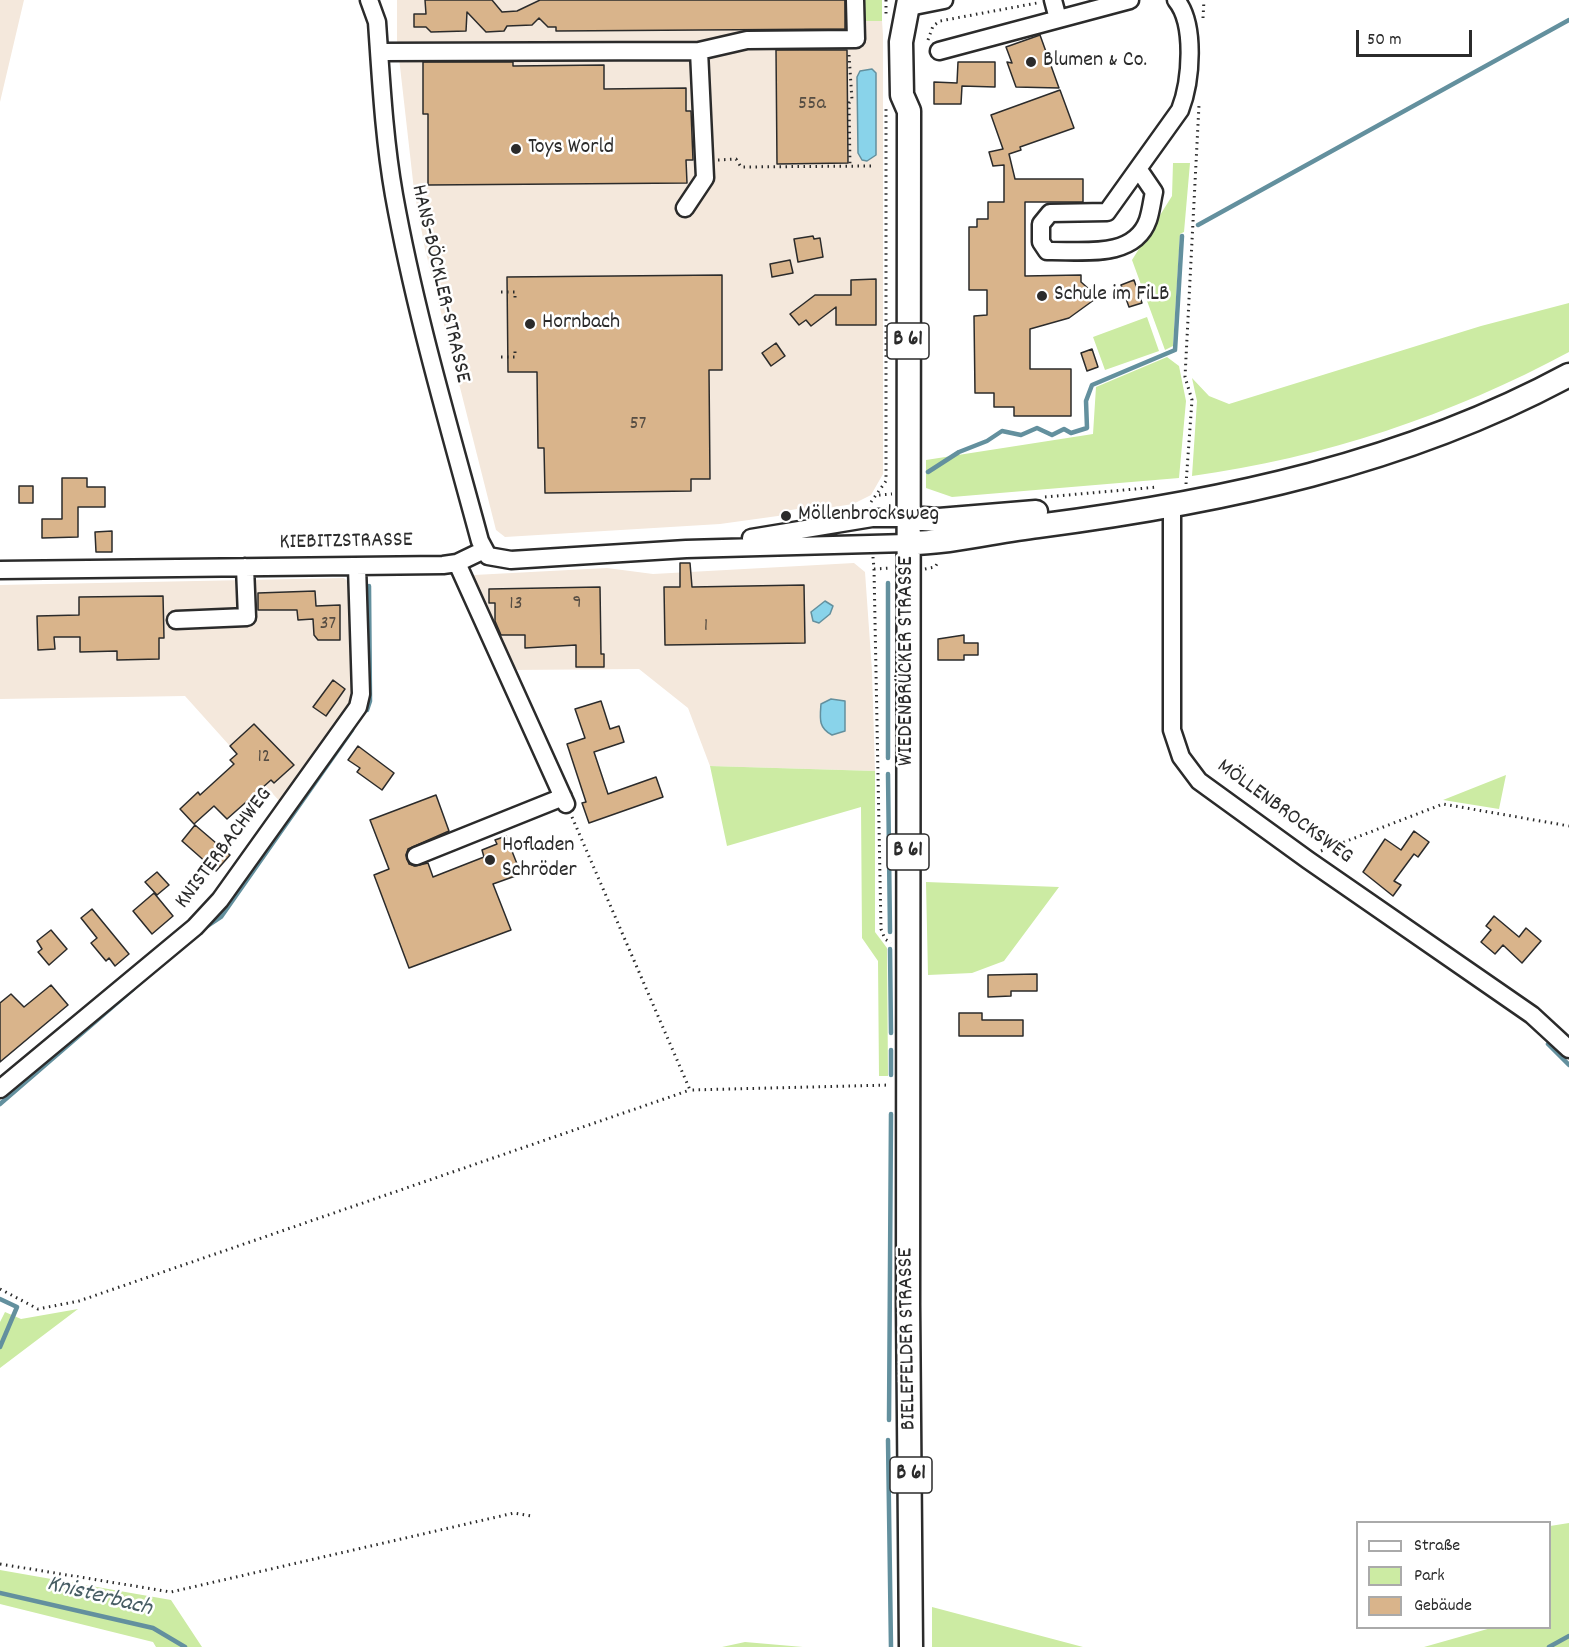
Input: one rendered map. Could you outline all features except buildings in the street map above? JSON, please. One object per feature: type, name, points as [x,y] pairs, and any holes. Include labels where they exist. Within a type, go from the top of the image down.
[{"type":"main road","name":"WIEDENBRÜCKER STRASSE","points":[[909,4],[901,42],[902,95],[909,111],[908,543],[902,945],[909,1094]]},
{"type":"main road","points":[[907,518],[939,520],[1122,505],[1259,490],[1353,465],[1448,432],[1569,375]]},
{"type":"main road","points":[[908,543],[941,543],[992,532],[1123,515],[1166,500]]},
{"type":"main road","name":"BIELEFELDER STRASSE","points":[[909,1094],[911,1647]]},
{"type":"street","name":"HANS-BÖCKLER-STRASSE","points":[[369,0],[377,22],[394,193],[406,256],[423,331],[484,550]]},
{"type":"street","name":"HANS-BÖCKLER-STRASSE","points":[[377,22],[382,0]]},
{"type":"street","points":[[379,52],[699,51],[747,40],[855,39],[855,0]]},
{"type":"street","points":[[909,4],[944,0]]},
{"type":"street","points":[[1053,0],[1058,18]]},
{"type":"street","points":[[939,51],[1130,0]]},
{"type":"street","points":[[1141,167],[1154,192],[1147,222],[1134,239],[1115,249],[1047,251],[1041,242],[1041,224],[1050,213],[1107,212],[1172,125],[1186,94],[1189,29],[1185,13],[1176,0]]},
{"type":"street","points":[[686,208],[705,178],[699,51]]},
{"type":"street","name":"MÖLLENBROCKSWEG","points":[[1166,500],[1172,730],[1181,756],[1199,781],[1308,860],[1532,1015],[1569,1049]]},
{"type":"street","points":[[686,549],[872,518],[907,518]]},
{"type":"street","points":[[484,550],[497,560],[511,560],[686,549],[908,543]]},
{"type":"street","name":"KIEBITZSTRASSE","points":[[0,570],[457,563],[484,550]]},
{"type":"street","points":[[416,856],[565,800],[457,563]]},
{"type":"street","name":"KNISTERBACHWEG","points":[[0,1089],[195,927],[219,900],[358,707],[361,694],[357,566]]},
{"type":"street","points":[[176,620],[247,617],[245,567]]},
{"type":"path","points":[[886,0],[886,21]]},
{"type":"path","points":[[921,41],[927,42],[933,26],[940,21],[1053,0]]},
{"type":"path","points":[[1202,24],[1204,0]]},
{"type":"path","points":[[849,38],[852,100],[849,103],[850,166]]},
{"type":"path","points":[[871,501],[879,495],[886,481],[886,99]]},
{"type":"path","points":[[1197,483],[1186,485],[1192,400],[1185,377],[1199,105]]},
{"type":"path","points":[[705,160],[736,159],[741,167],[872,166]]},
{"type":"path","points":[[501,292],[515,292],[515,300]]},
{"type":"path","points":[[501,357],[515,357],[515,348]]},
{"type":"path","points":[[879,495],[890,494]]},
{"type":"path","points":[[1033,498],[1166,500]]},
{"type":"path","points":[[873,557],[880,767],[881,929],[885,939],[902,945]]},
{"type":"path","points":[[928,569],[935,567],[940,558]]},
{"type":"path","points":[[874,569],[892,568]]},
{"type":"path","points":[[565,800],[690,1090]]},
{"type":"path","points":[[1308,860],[1313,855],[1443,804],[1569,826]]},
{"type":"path","points":[[0,1289],[38,1309],[79,1301],[690,1090],[909,1094]]},
{"type":"path","points":[[0,1564],[171,1592],[514,1513],[532,1516]]},
{"type":"shaded area","points":[[0,0],[24,0],[0,102]]},
{"type":"shaded area","points":[[397,0],[862,0],[863,21],[882,21],[883,35],[883,474],[871,495],[853,504],[797,513],[797,509],[785,511],[785,515],[720,524],[505,537],[496,530],[425,249],[414,190],[397,40]]},
{"type":"shaded area","points":[[854,563],[865,572],[872,671],[875,771],[710,766],[688,708],[639,669],[511,670],[471,583],[474,575],[607,568],[653,574]]},
{"type":"shaded area","points":[[344,578],[353,586],[353,704],[282,804],[185,696],[0,699],[0,585]]},
{"type":"green space","points":[[862,0],[882,0],[882,21],[863,21]]},
{"type":"green space","points":[[1173,163],[1190,163],[1184,232],[1180,234],[1173,346],[1165,350],[1132,260],[1172,196]]},
{"type":"green space","points":[[1569,303],[1569,352],[1525,375],[1386,431],[1290,458],[1192,476],[1197,401],[1192,378],[1209,396],[1229,404],[1481,326]]},
{"type":"green space","points":[[1147,317],[1159,351],[1105,370],[1093,337]]},
{"type":"green space","points":[[1167,357],[1179,366],[1186,401],[1179,478],[952,497],[926,488],[926,460],[1093,434],[1096,387]]},
{"type":"green space","points":[[710,766],[875,771],[875,932],[887,948],[888,1076],[879,1076],[878,961],[862,938],[861,807],[727,846]]},
{"type":"green space","points":[[1506,775],[1499,809],[1443,800]]},
{"type":"green space","points":[[926,882],[1059,887],[1004,961],[972,973],[928,975]]},
{"type":"green space","points":[[78,1309],[0,1368],[0,1322],[5,1312],[21,1319]]},
{"type":"green space","points":[[1569,1523],[1569,1647],[1424,1647],[1487,1629],[1551,1629],[1551,1526]]},
{"type":"green space","points":[[0,1570],[171,1600],[202,1647],[156,1647],[153,1642],[0,1604]]},
{"type":"green space","points":[[932,1607],[1083,1647],[932,1647]]},
{"type":"green space","points":[[745,1642],[803,1647],[722,1647]]},
{"type":"water","points":[[872,69],[876,73],[876,155],[867,161],[862,160],[858,153],[857,77],[860,71]]},
{"type":"water","points":[[825,601],[833,606],[830,614],[819,623],[813,621],[811,612]]},
{"type":"water","points":[[831,699],[845,701],[845,731],[832,735],[824,729],[820,718],[821,704]]},
{"type":"waterway","points":[[1198,225],[1569,20]]},
{"type":"waterway","points":[[928,472],[959,452],[987,441],[1002,431],[1021,435],[1037,428],[1052,435],[1064,429],[1071,433],[1087,428],[1086,401],[1092,385],[1175,350],[1182,236]]},
{"type":"waterway","points":[[888,583],[888,758]]},
{"type":"waterway","points":[[367,710],[370,701],[369,586]]},
{"type":"waterway","points":[[203,929],[221,917],[352,730]]},
{"type":"waterway","points":[[888,774],[890,932]]},
{"type":"waterway","points":[[890,949],[891,1033]]},
{"type":"waterway","points":[[0,1104],[133,989]]},
{"type":"waterway","points":[[1548,1044],[1569,1065]]},
{"type":"waterway","points":[[891,1050],[891,1075]]},
{"type":"waterway","points":[[889,1420],[891,1114]]},
{"type":"waterway","points":[[0,1299],[17,1307],[0,1347]]},
{"type":"waterway","points":[[888,1440],[891,1647]]},
{"type":"waterway","name":"Knisterbach","points":[[0,1593],[153,1628],[185,1647]]},
{"type":"waterway","points":[[1549,1647],[1569,1636]]},
{"type":"place","name":"Blumen & Co.","points":[[1031,62]]},
{"type":"place","name":"Toys World","points":[[516,149]]},
{"type":"place","name":"Schule im FiLB","points":[[1042,296]]},
{"type":"place","name":"Hornbach","points":[[530,324]]},
{"type":"place","name":"Möllenbrocksweg","points":[[786,516]]},
{"type":"place","name":"Hofladen Schröder","points":[[490,860]]}]
